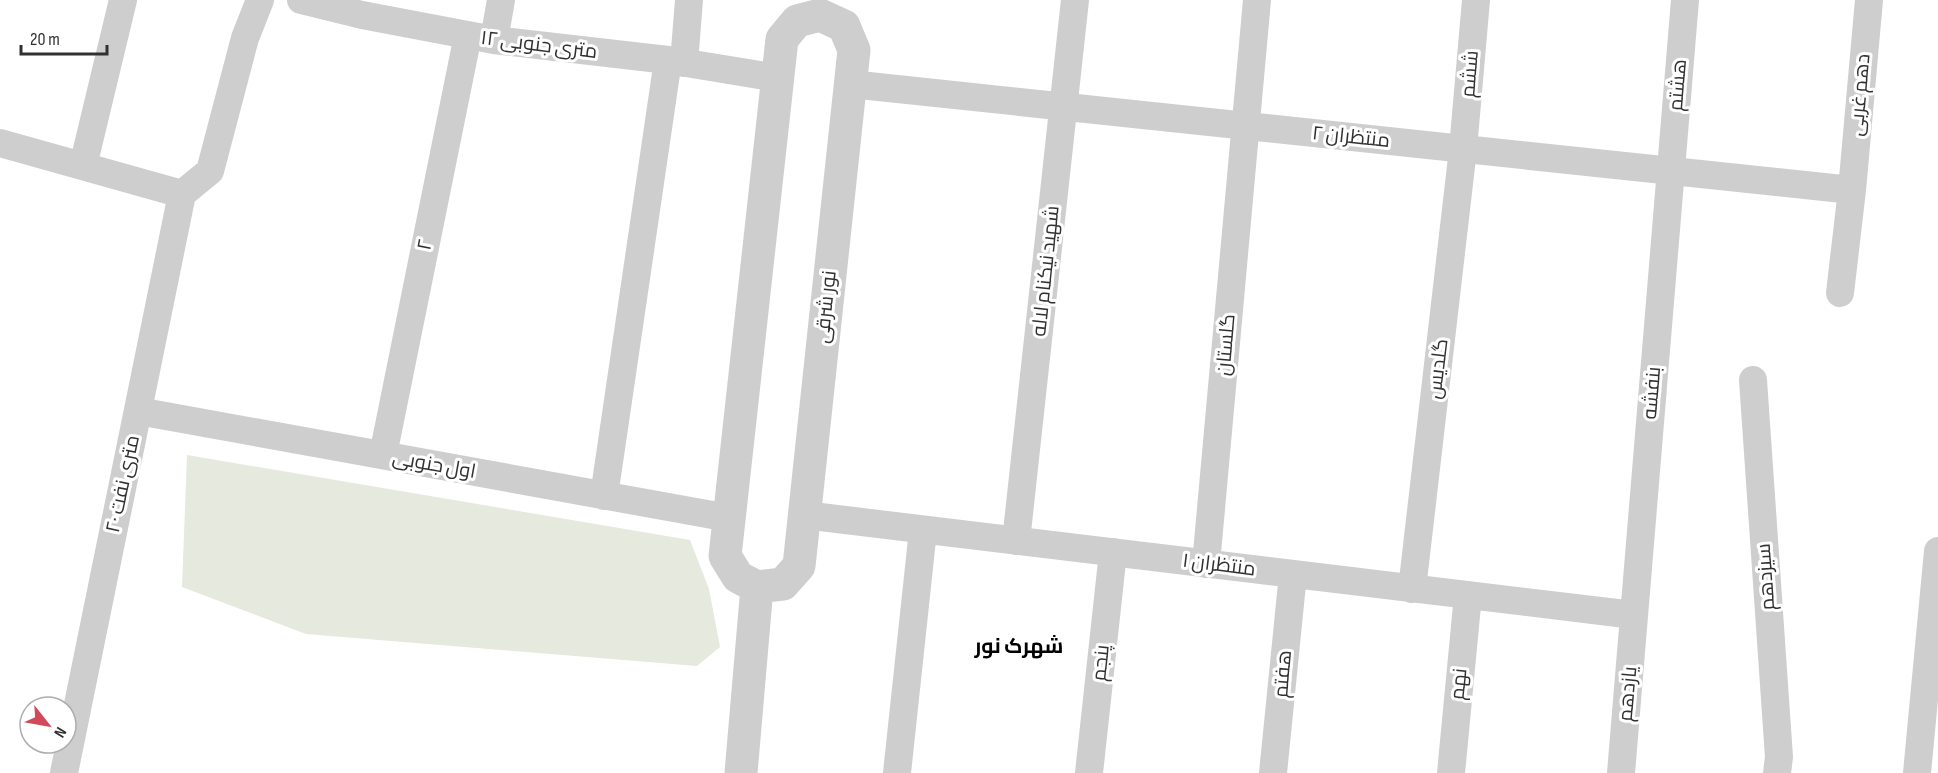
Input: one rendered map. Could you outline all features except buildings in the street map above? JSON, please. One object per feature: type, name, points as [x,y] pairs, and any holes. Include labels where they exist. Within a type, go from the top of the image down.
[{"type":"street","points":[[83,166],[123,0]]},
{"type":"street","points":[[0,143],[182,194],[210,171],[245,38],[260,0]]},
{"type":"street","name":"۱۲ متری جنوبی","points":[[304,0],[362,15],[481,38],[676,62],[778,78]]},
{"type":"street","name":"۲","points":[[383,455],[481,38],[501,0]]},
{"type":"street","points":[[604,496],[688,0]]},
{"type":"street","name":"شهید نیکنام لاله","points":[[1016,541],[1075,0]]},
{"type":"street","name":"گلستان","points":[[1206,564],[1257,0]]},
{"type":"street","name":"ششم","points":[[1463,149],[1476,0]]},
{"type":"street","name":"هشتم","points":[[1671,171],[1685,0]]},
{"type":"street","name":"دهم غربی","points":[[1840,293],[1869,0]]},
{"type":"street","name":"نور شرقی","points":[[821,8],[844,26],[854,50],[799,566],[783,584],[757,587],[738,577],[725,556],[729,518],[782,39],[797,21],[821,8]]},
{"type":"street","name":"منتظران ۲","points":[[850,84],[1852,190]]},
{"type":"street","name":"گلدیس","points":[[1412,589],[1463,149]]},
{"type":"street","name":"بنفشه","points":[[1634,615],[1671,171]]},
{"type":"street","name":"۲۰ متری نفت","points":[[64,773],[182,194]]},
{"type":"street","name":"سیزدهم","points":[[1753,380],[1779,757],[1777,773]]},
{"type":"street","name":"اول جنوبی","points":[[138,411],[729,518]]},
{"type":"street","name":"منتظران ۱","points":[[804,516],[1634,615]]},
{"type":"street","points":[[897,773],[923,530]]},
{"type":"street","points":[[1917,773],[1938,551]]},
{"type":"street","name":"پنجم","points":[[1089,773],[1113,552]]},
{"type":"street","name":"هفتم","points":[[1274,773],[1293,574]]},
{"type":"street","points":[[741,773],[757,587]]},
{"type":"street","name":"نهم","points":[[1451,773],[1468,595]]},
{"type":"street","name":"یازدهم","points":[[1621,773],[1634,615]]},
{"type":"shaded area","points":[[187,455],[690,540],[709,589],[720,647],[697,666],[306,634],[182,587]]},
{"type":"district","name":"شهرک نور","points":[[1019,646]]}]
